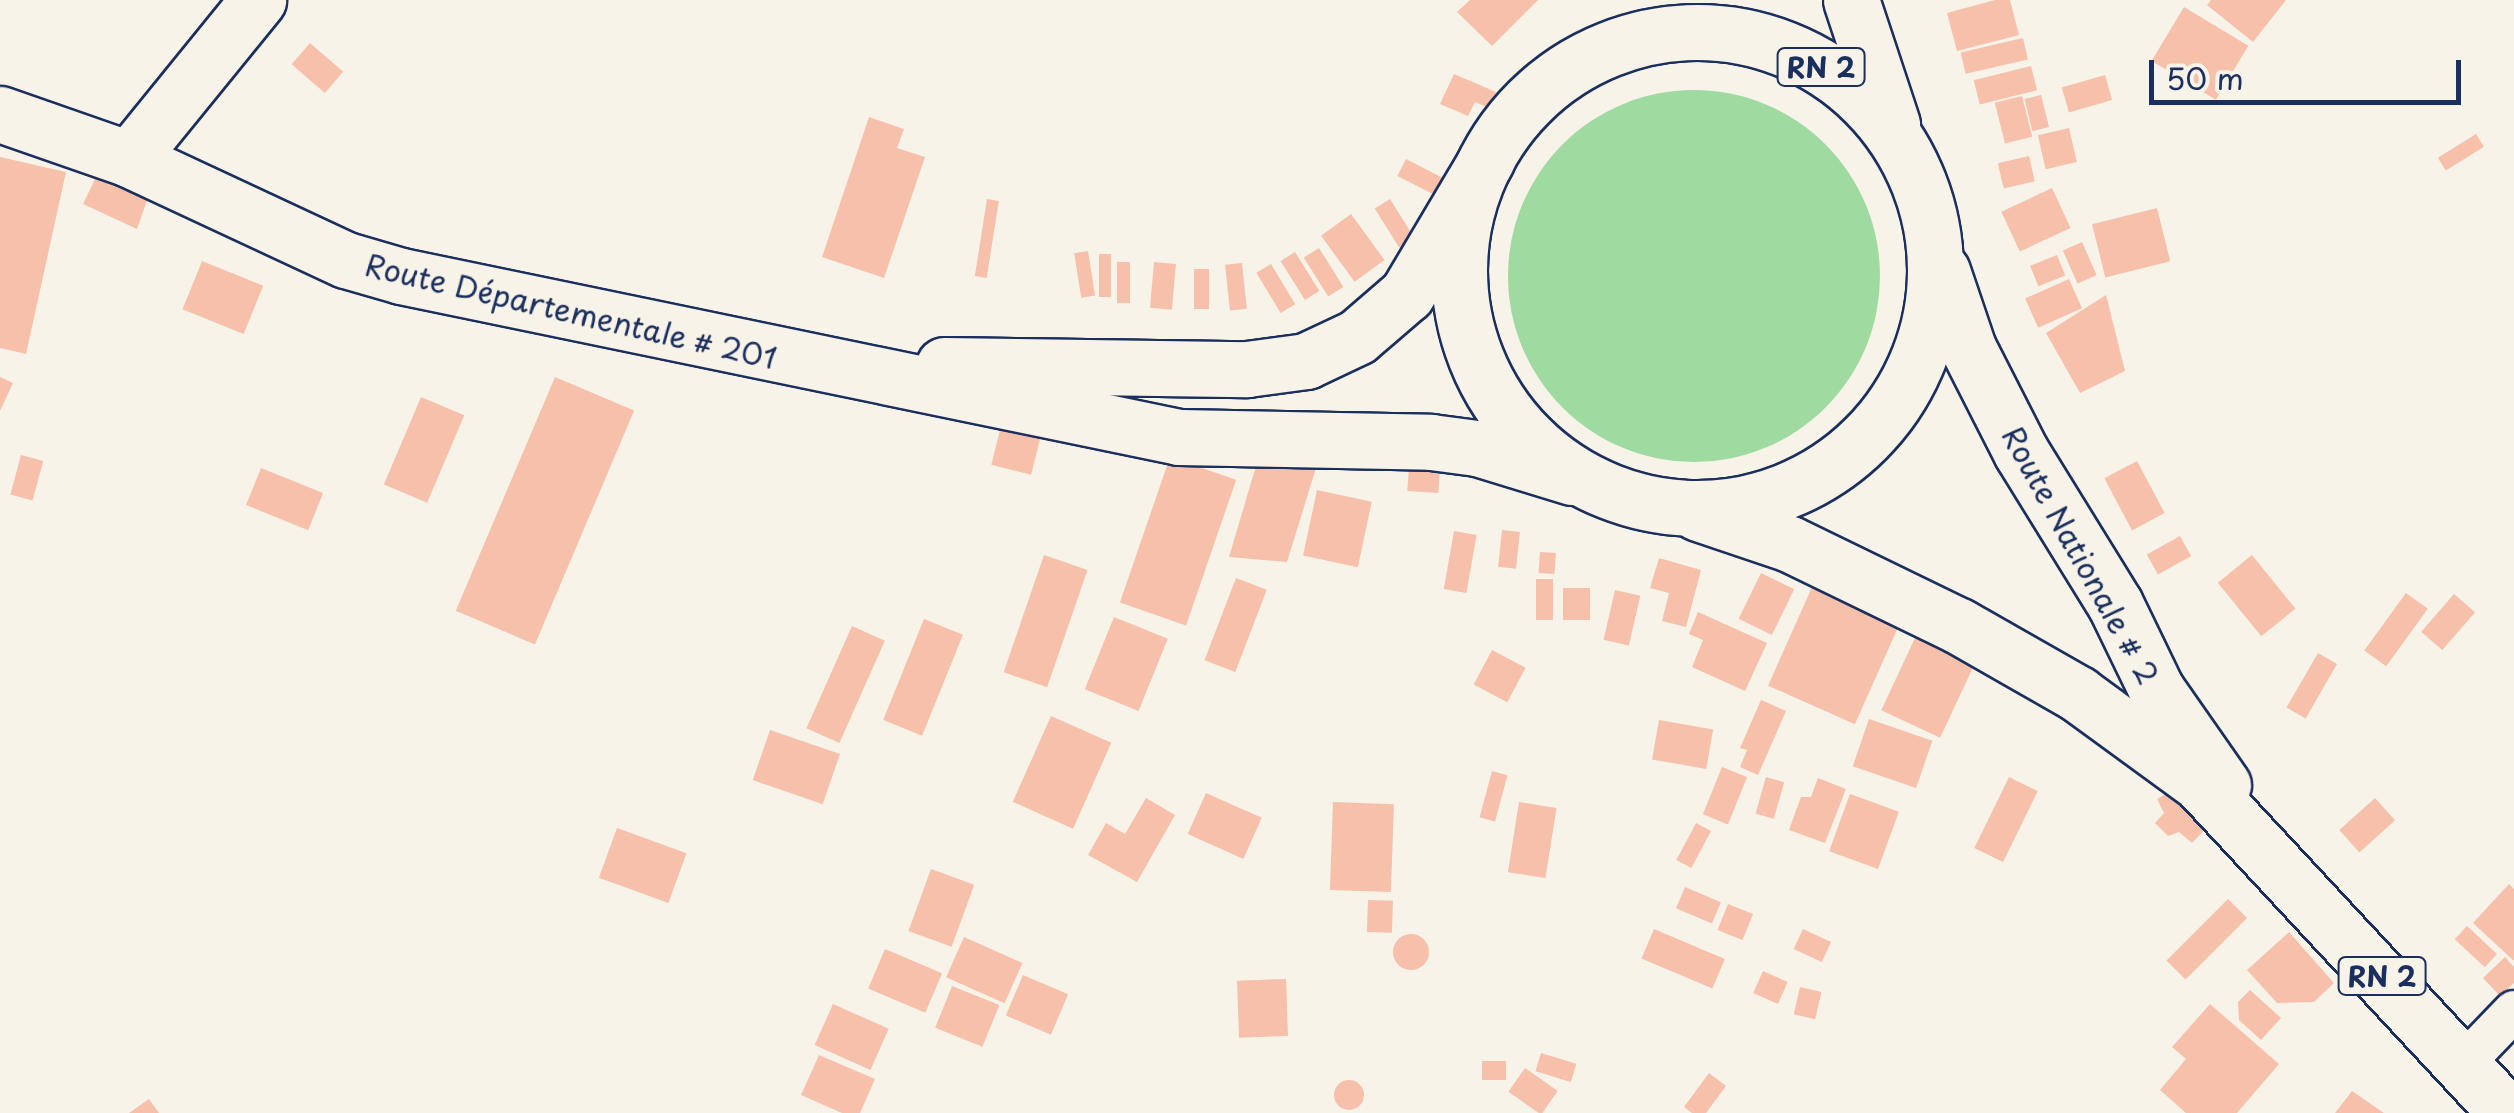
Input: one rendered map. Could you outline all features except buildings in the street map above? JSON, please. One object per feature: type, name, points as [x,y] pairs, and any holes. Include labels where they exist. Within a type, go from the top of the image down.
[{"type":"main road","points":[[129,159],[258,0]]},
{"type":"main road","name":"RN 2","points":[[1638,0],[1624,22],[1523,108],[1486,161],[1467,208],[1459,258],[1462,309],[1474,358],[1508,416],[1572,477],[1695,512],[1776,497],[1844,460],[1897,403],[1928,332],[1936,255],[1924,193],[1896,137],[1851,0]]},
{"type":"main road","name":"RN 2","points":[[1573,67],[1628,41],[1688,31],[1749,36],[1806,56],[1856,91],[1896,137]]},
{"type":"main road","name":"Route Départementale # 201","points":[[0,114],[129,159],[346,260],[811,366],[1179,437],[1431,442],[1477,448],[1572,477]]},
{"type":"main road","name":"Route Départementale # 201","points":[[811,366],[1116,363],[1247,369],[1306,361],[1357,337],[1407,294],[1486,161]]},
{"type":"main road","name":"Route Nationale # 2","points":[[1936,255],[1968,348],[2022,452],[2114,604],[2156,689],[2206,754],[2254,841]]},
{"type":"main road","name":"Route Nationale # 2","points":[[1695,512],[1790,544],[1959,626],[2078,694],[2200,783],[2507,1113]]},
{"type":"street","points":[[2464,1063],[2514,1010]]},
{"type":"green space","points":[[1694,90],[1730,93],[1765,104],[1798,121],[1826,144],[1849,172],[1866,205],[1877,240],[1877,312],[1866,347],[1849,380],[1826,408],[1798,431],[1765,448],[1730,459],[1694,462],[1658,459],[1623,448],[1590,431],[1562,408],[1539,380],[1522,347],[1511,312],[1508,276],[1511,240],[1522,205],[1539,172],[1562,144],[1590,121],[1623,104],[1658,93]]}]
